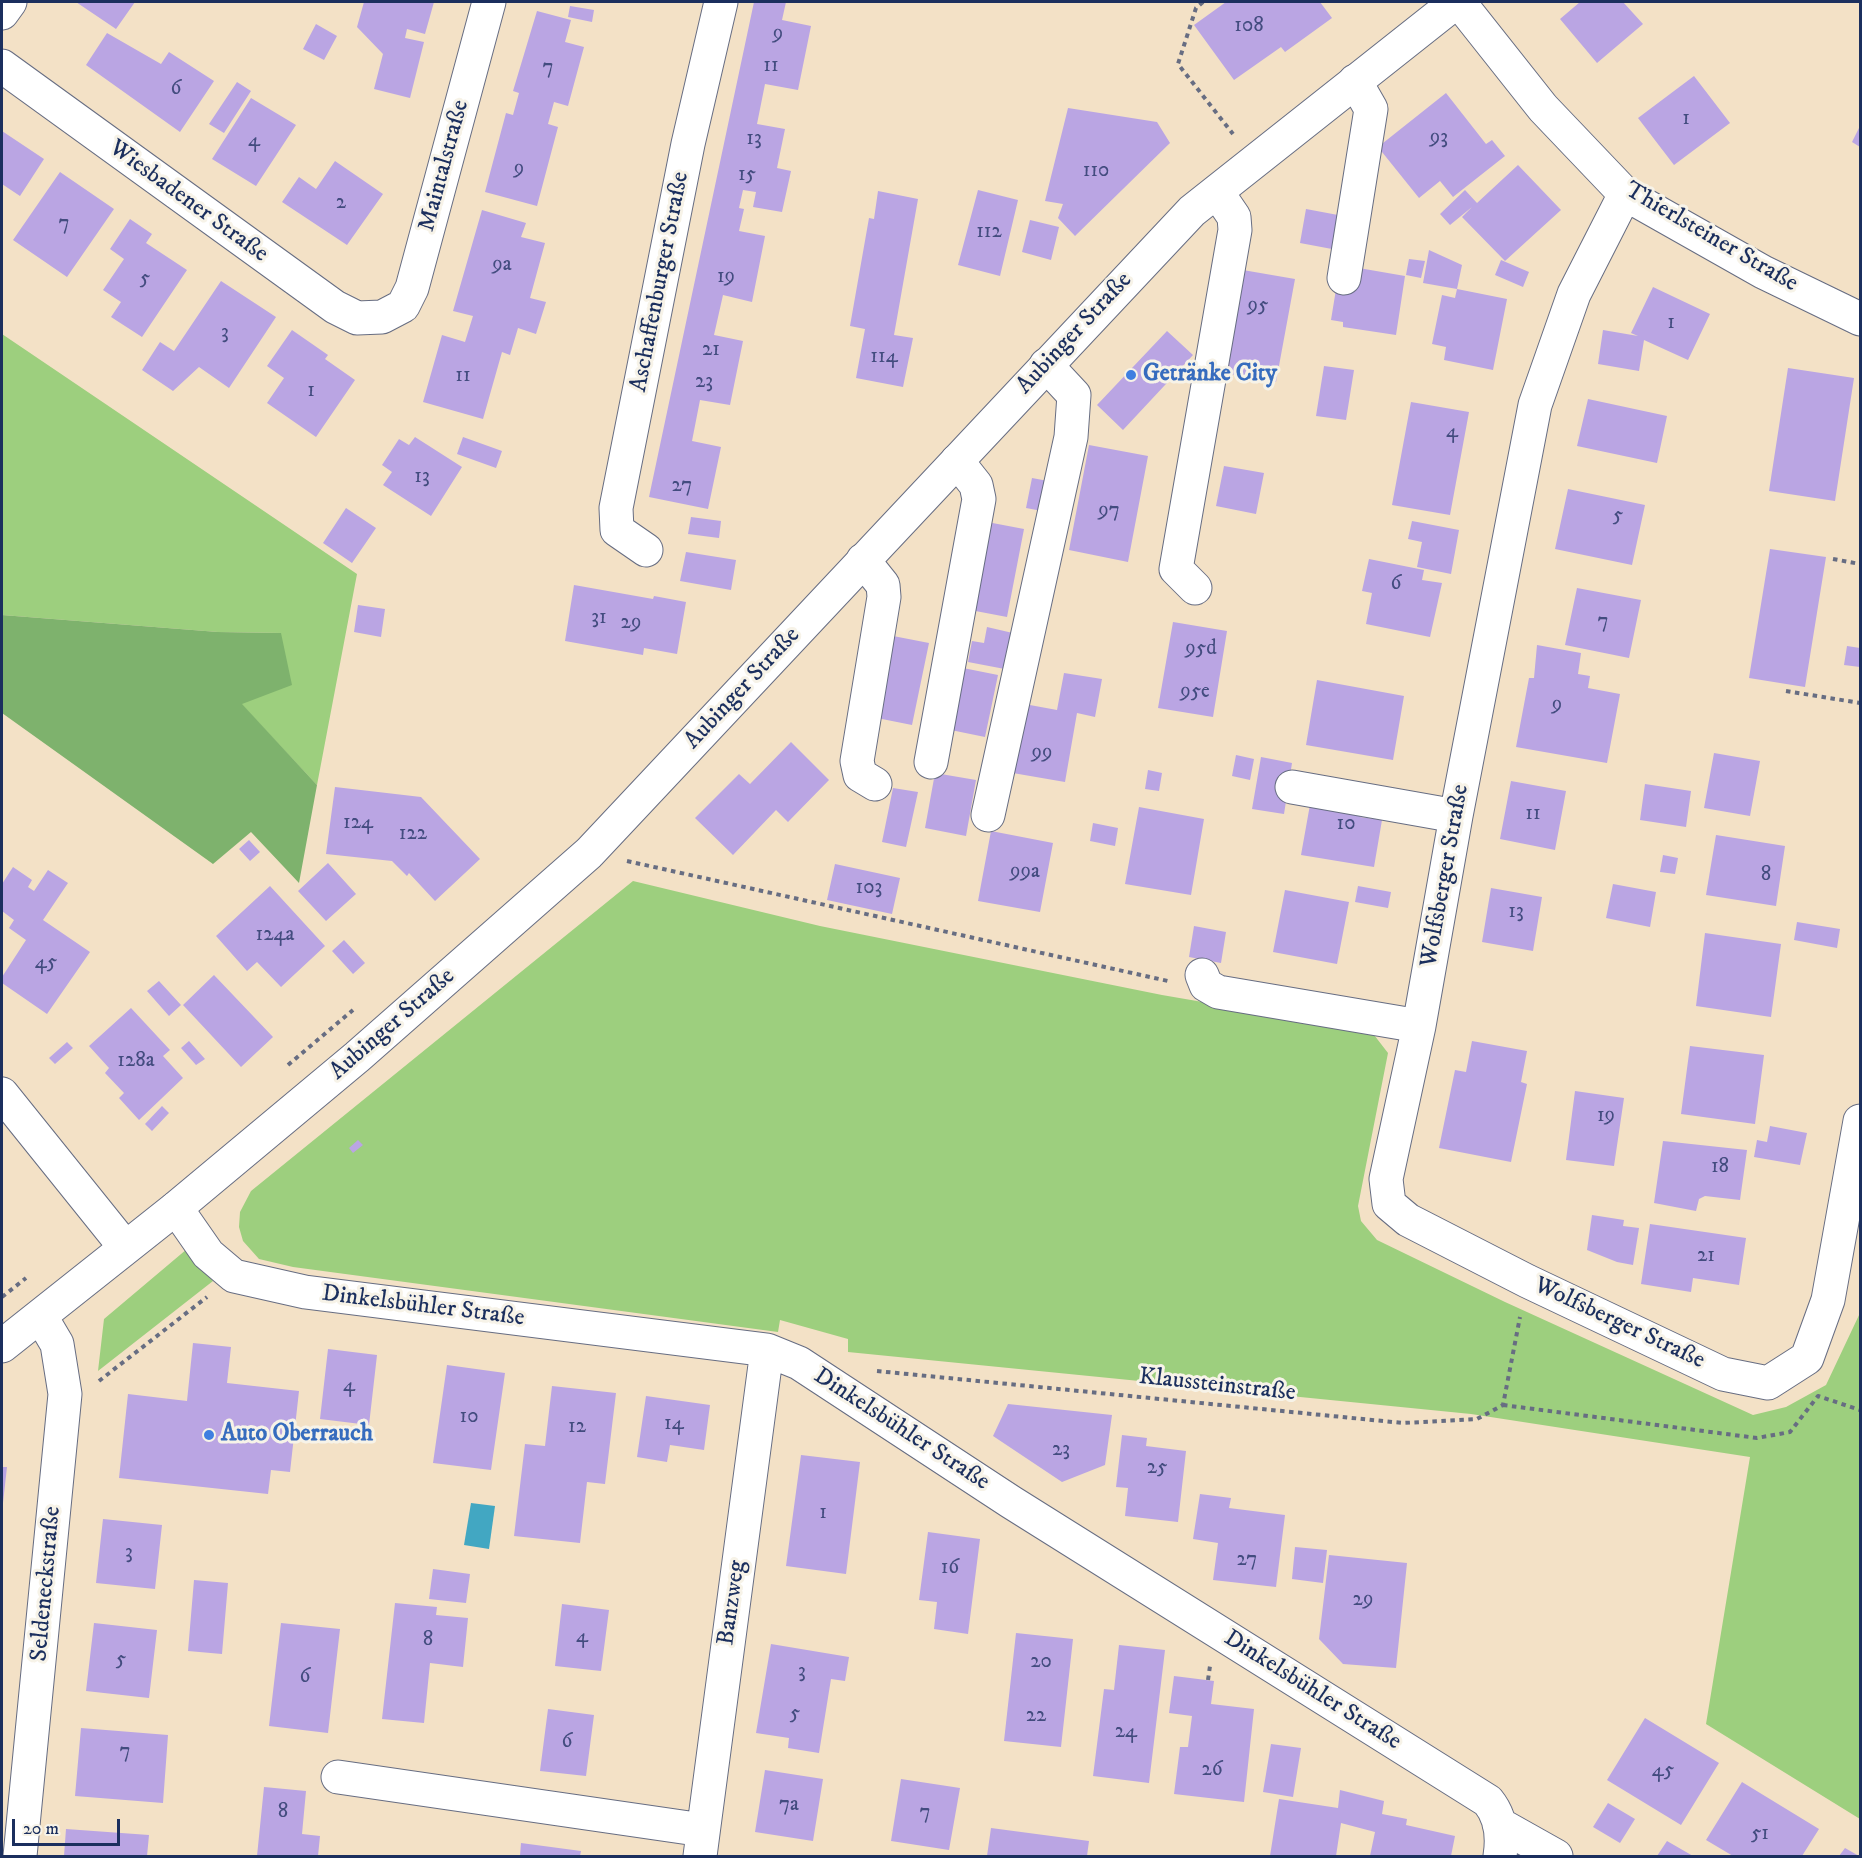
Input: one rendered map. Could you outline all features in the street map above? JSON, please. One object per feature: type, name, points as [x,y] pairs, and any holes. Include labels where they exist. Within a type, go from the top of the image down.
[{"type":"street","points":[[2,13],[9,2]]},
{"type":"street","name":"Maintalstraße","points":[[382,317],[403,306],[412,288],[489,2]]},
{"type":"street","name":"Aschaffenburger Straße","points":[[646,550],[617,530],[616,508],[688,144],[721,2]]},
{"type":"street","name":"Aubinger Straße","points":[[2,1346],[176,1208],[357,1057],[589,853],[1192,211],[1457,2]]},
{"type":"street","name":"Thierlsteiner Straße","points":[[1457,2],[1543,108],[1625,194],[1763,272],[1860,319]]},
{"type":"street","name":"Wiesbadener Straße","points":[[2,66],[335,307],[357,318],[382,317]]},
{"type":"street","points":[[1344,278],[1371,109],[1355,81]]},
{"type":"street","points":[[1196,588],[1176,569],[1235,230],[1234,217],[1217,192]]},
{"type":"street","name":"Wolfsberger Straße","points":[[1625,194],[1575,294],[1535,405],[1456,816],[1419,1026],[1386,1179],[1389,1204],[1408,1220],[1527,1281],[1723,1374],[1768,1383],[1807,1358],[1828,1300],[1860,1120]]},
{"type":"street","points":[[988,814],[1071,437],[1074,395],[1046,364]]},
{"type":"street","points":[[931,762],[979,499],[976,485],[957,461]]},
{"type":"street","points":[[863,560],[883,585],[884,597],[856,761],[861,775],[875,784]]},
{"type":"street","points":[[1292,787],[1456,816]]},
{"type":"street","points":[[1210,983],[1419,1026]]},
{"type":"street","points":[[2,1094],[125,1247]]},
{"type":"street","name":"Dinkelsbühler Straße","points":[[176,1208],[208,1254],[234,1276],[305,1292],[767,1350],[799,1363],[1011,1502],[1488,1802],[1496,1811],[1499,1824],[1556,1857]]},
{"type":"street","name":"Seldeneckstraße","points":[[20,1857],[65,1394],[57,1344],[41,1317]]},
{"type":"street","name":"Banzweg","points":[[701,1843],[767,1350]]},
{"type":"street","points":[[338,1778],[701,1843]]},
{"type":"street","points":[[1499,1824],[1502,1843],[1500,1857]]},
{"type":"path","points":[[1203,2],[1196,8],[1178,64],[1235,136]]},
{"type":"path","points":[[1226,142],[1244,129]]},
{"type":"path","points":[[1833,559],[1860,564]]},
{"type":"path","points":[[1786,691],[1860,703]]},
{"type":"path","points":[[589,853],[1210,983]]},
{"type":"path","points":[[281,1071],[354,1009]]},
{"type":"path","points":[[2,1297],[30,1276]]},
{"type":"path","points":[[65,1394],[95,1384],[234,1276]]},
{"type":"path","points":[[1527,1281],[1503,1405],[1757,1438],[1790,1432],[1818,1396],[1860,1410]]},
{"type":"path","name":"Klaussteinstraße","points":[[871,1370],[1402,1423],[1477,1419],[1503,1405]]},
{"type":"green space","points":[[2,334],[357,574],[317,785],[241,704],[281,633],[218,632],[2,615]]},
{"type":"green space","points":[[2,615],[218,632],[281,633],[292,685],[242,704],[317,785],[299,883],[251,832],[213,864],[2,713]]},
{"type":"green space","points":[[633,881],[820,926],[1162,995],[1371,1031],[1388,1053],[1358,1206],[1361,1221],[1377,1240],[1505,1302],[1753,1415],[1786,1407],[1826,1385],[1860,1313],[1860,1819],[1706,1724],[1750,1457],[1471,1414],[848,1352],[848,1339],[780,1320],[778,1332],[293,1267],[259,1259],[243,1241],[239,1227],[240,1212],[251,1191]]},
{"type":"green space","points":[[187,1249],[213,1281],[98,1371],[104,1319]]},
{"type":"water","points":[[471,1503],[495,1506],[489,1549],[464,1545]]},
{"type":"building","points":[[76,2],[135,2],[116,29]]},
{"type":"building","points":[[364,2],[434,2],[425,34],[407,29],[405,38],[424,42],[410,98],[374,89],[383,54],[357,27]]},
{"type":"building","points":[[754,2],[786,2],[782,20],[811,26],[798,90],[765,84],[757,124],[785,129],[777,168],[791,171],[782,212],[753,207],[756,192],[743,190],[739,208],[744,209],[739,231],[765,236],[752,302],[723,295],[714,335],[743,341],[730,405],[700,400],[692,441],[721,447],[708,509],[649,497]]},
{"type":"building","points":[[1226,2],[1320,2],[1332,18],[1285,52],[1281,47],[1234,80],[1194,25]]},
{"type":"building","points":[[1580,2],[1623,2],[1643,24],[1597,63],[1560,19]]},
{"type":"building","points":[[570,6],[594,10],[592,22],[568,17]]},
{"type":"building","points":[[537,11],[571,20],[565,42],[584,47],[568,106],[554,102],[548,124],[558,127],[537,206],[485,192],[506,113],[513,115],[519,93],[513,91]]},
{"type":"building","points":[[316,24],[337,36],[324,60],[303,49]]},
{"type":"building","points":[[107,33],[161,64],[169,52],[214,81],[180,132],[86,65]]},
{"type":"building","points":[[1694,76],[1730,123],[1674,165],[1638,118]]},
{"type":"building","points":[[237,82],[251,91],[224,133],[209,124]]},
{"type":"building","points":[[1446,93],[1486,144],[1492,140],[1505,156],[1453,197],[1440,181],[1419,198],[1378,147]]},
{"type":"building","points":[[251,98],[296,125],[256,186],[212,159]]},
{"type":"building","points":[[1068,108],[1157,122],[1170,143],[1075,236],[1058,218],[1063,204],[1045,201]]},
{"type":"building","points":[[1860,126],[1860,147],[1852,142]]},
{"type":"building","points":[[2,131],[44,159],[20,196],[2,184]]},
{"type":"building","points":[[335,161],[383,194],[347,245],[282,202],[299,177],[316,189]]},
{"type":"building","points":[[1518,165],[1561,210],[1505,261],[1462,217],[1472,207],[1450,225],[1440,214],[1465,190],[1477,203]]},
{"type":"building","points":[[60,172],[114,209],[67,277],[13,240]]},
{"type":"building","points":[[978,190],[1018,200],[1000,276],[958,265]]},
{"type":"building","points":[[878,191],[918,199],[894,335],[913,338],[903,387],[856,378],[865,329],[850,326],[869,218],[874,219]]},
{"type":"building","points":[[1306,209],[1338,215],[1332,249],[1300,243]]},
{"type":"building","points":[[482,210],[526,223],[521,237],[545,243],[530,298],[546,302],[536,334],[518,328],[510,355],[502,352],[483,419],[423,402],[442,335],[465,342],[473,316],[453,311]]},
{"type":"building","points":[[130,219],[152,234],[146,243],[187,270],[142,337],[111,317],[121,302],[103,290],[124,259],[110,249]]},
{"type":"building","points":[[1030,220],[1059,227],[1051,260],[1022,252]]},
{"type":"building","points":[[1429,250],[1462,265],[1457,289],[1423,283]]},
{"type":"building","points":[[1409,259],[1425,261],[1421,278],[1406,275]]},
{"type":"building","points":[[1501,260],[1529,272],[1523,287],[1495,275]]},
{"type":"building","points":[[1353,267],[1405,276],[1396,335],[1343,327],[1343,322],[1331,320],[1338,277]]},
{"type":"building","points":[[1237,269],[1295,279],[1276,382],[1219,372]]},
{"type":"building","points":[[221,281],[276,317],[229,388],[199,367],[173,391],[142,370],[160,342],[174,351]]},
{"type":"building","points":[[1653,287],[1710,314],[1688,360],[1644,340],[1639,371],[1598,364],[1603,330],[1638,336],[1631,333]]},
{"type":"building","points":[[1457,289],[1507,299],[1493,370],[1444,360],[1446,347],[1432,344],[1442,295],[1455,298]]},
{"type":"building","points":[[292,330],[328,355],[325,359],[355,380],[316,437],[267,403],[284,378],[267,366]]},
{"type":"building","points":[[1167,331],[1193,355],[1123,430],[1097,405]]},
{"type":"building","points":[[1324,366],[1354,370],[1346,420],[1316,416]]},
{"type":"building","points":[[1788,368],[1854,378],[1835,501],[1769,491]]},
{"type":"building","points":[[1588,399],[1667,416],[1657,463],[1577,446]]},
{"type":"building","points":[[1411,402],[1469,412],[1450,515],[1392,505]]},
{"type":"building","points":[[415,437],[462,467],[431,516],[383,485],[392,472],[382,465],[399,439],[409,445]]},
{"type":"building","points":[[463,437],[502,451],[496,468],[457,454]]},
{"type":"building","points":[[1089,445],[1148,456],[1128,562],[1069,550]]},
{"type":"building","points":[[1224,466],[1264,473],[1256,514],[1216,506]]},
{"type":"building","points":[[1032,478],[1048,481],[1042,511],[1026,508]]},
{"type":"building","points":[[1568,489],[1645,505],[1632,565],[1555,549]]},
{"type":"building","points":[[346,508],[376,528],[352,563],[323,543]]},
{"type":"building","points":[[691,517],[721,521],[719,538],[688,534]]},
{"type":"building","points":[[982,521],[1024,529],[1007,617],[965,609]]},
{"type":"building","points":[[1412,521],[1459,530],[1451,574],[1417,567],[1422,542],[1408,539]]},
{"type":"building","points":[[1770,549],[1826,557],[1805,687],[1749,678]]},
{"type":"building","points":[[686,552],[736,560],[731,590],[680,581]]},
{"type":"building","points":[[1369,559],[1424,570],[1422,580],[1442,583],[1430,637],[1366,624],[1372,593],[1362,591]]},
{"type":"building","points":[[574,585],[653,599],[654,596],[686,602],[677,654],[644,648],[643,655],[565,641]]},
{"type":"building","points":[[1577,588],[1641,600],[1629,658],[1565,645]]},
{"type":"building","points":[[358,605],[385,609],[381,637],[354,632]]},
{"type":"building","points":[[1173,622],[1227,631],[1213,717],[1158,708]]},
{"type":"building","points":[[987,627],[1017,634],[1010,670],[968,662],[972,641],[984,643]]},
{"type":"building","points":[[888,635],[929,643],[912,725],[872,717]]},
{"type":"building","points":[[1537,645],[1581,653],[1578,674],[1590,676],[1588,688],[1620,694],[1607,763],[1516,747],[1529,678],[1534,678]]},
{"type":"building","points":[[1847,646],[1860,648],[1860,667],[1844,665]]},
{"type":"building","points":[[953,666],[998,675],[985,737],[941,728]]},
{"type":"building","points":[[1064,673],[1102,679],[1095,717],[1077,713],[1065,782],[1007,772],[1019,703],[1057,710]]},
{"type":"building","points":[[1317,680],[1404,696],[1393,760],[1306,745]]},
{"type":"building","points":[[791,742],[829,780],[788,822],[776,810],[733,855],[695,818],[739,774],[750,784]]},
{"type":"building","points":[[1714,753],[1760,761],[1750,816],[1704,808]]},
{"type":"building","points":[[1236,755],[1254,759],[1250,780],[1232,776]]},
{"type":"building","points":[[1261,757],[1292,763],[1284,814],[1252,809]]},
{"type":"building","points":[[1148,770],[1162,773],[1159,791],[1145,789]]},
{"type":"building","points":[[935,773],[976,780],[966,836],[925,828]]},
{"type":"building","points":[[1511,781],[1566,791],[1555,850],[1500,839]]},
{"type":"building","points":[[1645,784],[1691,791],[1686,827],[1640,820]]},
{"type":"building","points":[[335,787],[421,797],[480,859],[435,901],[409,873],[407,876],[392,861],[326,854]]},
{"type":"building","points":[[893,788],[918,792],[906,847],[882,842]]},
{"type":"building","points":[[1311,799],[1361,808],[1360,817],[1382,820],[1374,867],[1301,855]]},
{"type":"building","points":[[1139,807],[1204,819],[1191,895],[1125,884]]},
{"type":"building","points":[[1093,823],[1118,828],[1115,846],[1090,841]]},
{"type":"building","points":[[991,831],[1053,843],[1040,912],[978,901]]},
{"type":"building","points":[[1716,835],[1785,846],[1776,906],[1706,895]]},
{"type":"building","points":[[249,840],[260,852],[250,861],[239,849]]},
{"type":"building","points":[[1663,855],[1678,858],[1675,874],[1660,872]]},
{"type":"building","points":[[328,863],[356,894],[326,921],[298,891]]},
{"type":"building","points":[[835,864],[900,878],[892,914],[827,900]]},
{"type":"building","points":[[13,867],[32,880],[28,887],[34,891],[48,870],[68,883],[43,920],[90,952],[47,1014],[2,983],[2,977],[26,940],[9,928],[14,920],[2,911],[2,884]]},
{"type":"building","points":[[1613,884],[1656,892],[1650,927],[1606,918]]},
{"type":"building","points":[[270,886],[325,946],[281,987],[257,962],[247,971],[216,936]]},
{"type":"building","points":[[1358,886],[1391,892],[1388,908],[1355,902]]},
{"type":"building","points":[[1491,888],[1542,897],[1533,951],[1482,942]]},
{"type":"building","points":[[1285,890],[1349,902],[1337,964],[1273,952]]},
{"type":"building","points":[[1797,922],[1840,929],[1837,948],[1794,940]]},
{"type":"building","points":[[1194,926],[1226,932],[1221,963],[1189,957]]},
{"type":"building","points":[[1705,933],[1781,944],[1771,1017],[1696,1006]]},
{"type":"building","points":[[344,940],[365,963],[353,974],[332,951]]},
{"type":"building","points":[[214,975],[273,1037],[241,1067],[183,1005]]},
{"type":"building","points":[[159,981],[181,1005],[169,1016],[147,991]]},
{"type":"building","points":[[131,1008],[170,1050],[163,1056],[183,1078],[139,1120],[119,1098],[124,1093],[105,1073],[109,1068],[89,1046]]},
{"type":"building","points":[[189,1041],[205,1059],[196,1065],[181,1048]]},
{"type":"building","points":[[1472,1041],[1527,1051],[1521,1082],[1527,1084],[1511,1162],[1439,1148],[1455,1070],[1466,1072]]},
{"type":"building","points":[[67,1042],[73,1048],[55,1064],[49,1058]]},
{"type":"building","points":[[1690,1046],[1764,1055],[1755,1124],[1681,1114]]},
{"type":"building","points":[[1575,1091],[1624,1098],[1614,1166],[1566,1160]]},
{"type":"building","points":[[162,1106],[169,1113],[152,1131],[145,1124]]},
{"type":"building","points":[[1770,1126],[1807,1133],[1800,1165],[1754,1157],[1757,1140],[1767,1142]]},
{"type":"building","points":[[358,1140],[363,1145],[353,1153],[349,1148]]},
{"type":"building","points":[[1663,1141],[1747,1150],[1740,1200],[1705,1196],[1699,1199],[1696,1211],[1654,1203]]},
{"type":"building","points":[[1592,1215],[1624,1220],[1623,1226],[1639,1228],[1633,1265],[1617,1262],[1587,1250]]},
{"type":"building","points":[[1650,1224],[1746,1238],[1739,1285],[1693,1278],[1691,1292],[1641,1284]]},
{"type":"building","name":"Auto Oberrauch","points":[[193,1343],[231,1347],[227,1383],[299,1391],[290,1472],[271,1470],[268,1494],[119,1478],[128,1394],[187,1401]]},
{"type":"building","points":[[328,1349],[377,1355],[369,1425],[320,1419]]},
{"type":"building","points":[[447,1365],[505,1373],[491,1470],[433,1463]]},
{"type":"building","points":[[552,1386],[616,1393],[605,1484],[587,1482],[580,1543],[514,1536],[525,1444],[545,1446]]},
{"type":"building","points":[[646,1396],[710,1405],[704,1450],[670,1445],[667,1462],[637,1457]]},
{"type":"building","points":[[1008,1404],[1112,1415],[1105,1465],[1062,1482],[993,1436]]},
{"type":"building","points":[[1122,1435],[1147,1438],[1146,1446],[1186,1451],[1178,1522],[1125,1516],[1128,1488],[1116,1487]]},
{"type":"building","points":[[801,1455],[860,1462],[846,1574],[786,1566]]},
{"type":"building","points":[[2,1467],[7,1467],[3,1503],[2,1503]]},
{"type":"building","points":[[1200,1494],[1231,1498],[1229,1508],[1285,1515],[1276,1587],[1213,1580],[1218,1543],[1193,1539]]},
{"type":"building","points":[[103,1519],[162,1525],[155,1589],[96,1583]]},
{"type":"building","points":[[928,1532],[980,1539],[968,1634],[934,1629],[937,1602],[919,1600]]},
{"type":"building","points":[[1295,1547],[1327,1550],[1323,1583],[1292,1579]]},
{"type":"building","points":[[1329,1555],[1407,1563],[1396,1668],[1343,1664],[1319,1639]]},
{"type":"building","points":[[433,1569],[470,1574],[466,1603],[429,1599]]},
{"type":"building","points":[[194,1580],[228,1583],[222,1654],[188,1651]]},
{"type":"building","points":[[395,1603],[437,1607],[436,1615],[468,1618],[463,1667],[430,1663],[424,1723],[382,1719]]},
{"type":"building","points":[[562,1604],[609,1610],[601,1671],[555,1666]]},
{"type":"building","points":[[94,1623],[157,1630],[149,1698],[86,1691]]},
{"type":"building","points":[[281,1623],[340,1629],[328,1733],[269,1726]]},
{"type":"building","points":[[1016,1633],[1073,1639],[1061,1747],[1004,1741]]},
{"type":"building","points":[[771,1644],[849,1657],[845,1681],[831,1679],[819,1753],[788,1748],[789,1738],[756,1733]]},
{"type":"building","points":[[1119,1645],[1165,1650],[1149,1783],[1093,1776],[1104,1689],[1114,1690]]},
{"type":"building","points":[[1174,1676],[1214,1681],[1211,1704],[1254,1709],[1244,1802],[1174,1794],[1180,1747],[1188,1747],[1192,1716],[1169,1713]]},
{"type":"building","points":[[548,1709],[594,1715],[586,1776],[540,1771]]},
{"type":"building","points":[[1645,1718],[1719,1763],[1681,1825],[1607,1780]]},
{"type":"building","points":[[81,1728],[168,1735],[163,1803],[75,1796]]},
{"type":"building","points":[[1271,1744],[1301,1748],[1293,1797],[1263,1792]]},
{"type":"building","points":[[765,1770],[823,1779],[813,1841],[755,1832]]},
{"type":"building","points":[[901,1779],[960,1788],[949,1850],[891,1841]]},
{"type":"building","points":[[1742,1782],[1819,1829],[1802,1856],[1733,1856],[1706,1840]]},
{"type":"building","points":[[264,1787],[306,1791],[302,1834],[320,1836],[318,1856],[257,1856]]},
{"type":"building","points":[[1340,1790],[1384,1801],[1382,1814],[1407,1819],[1406,1825],[1455,1836],[1451,1856],[1370,1856],[1375,1832],[1341,1823],[1336,1856],[1270,1856],[1279,1799],[1338,1808]]},
{"type":"building","points":[[1608,1803],[1635,1819],[1620,1843],[1593,1827]]},
{"type":"building","points":[[991,1828],[1089,1841],[1087,1856],[987,1856]]},
{"type":"building","points":[[66,1829],[149,1835],[147,1856],[64,1856]]},
{"type":"building","points":[[1667,1841],[1693,1856],[1657,1856]]},
{"type":"building","points":[[521,1843],[581,1851],[580,1856],[520,1856]]},
{"type":"building","points":[[1845,1848],[1859,1856],[1839,1856]]},
{"type":"place","name":"Getränke City","points":[[1131,375]]},
{"type":"place","name":"Auto Oberrauch","points":[[209,1435]]}]
